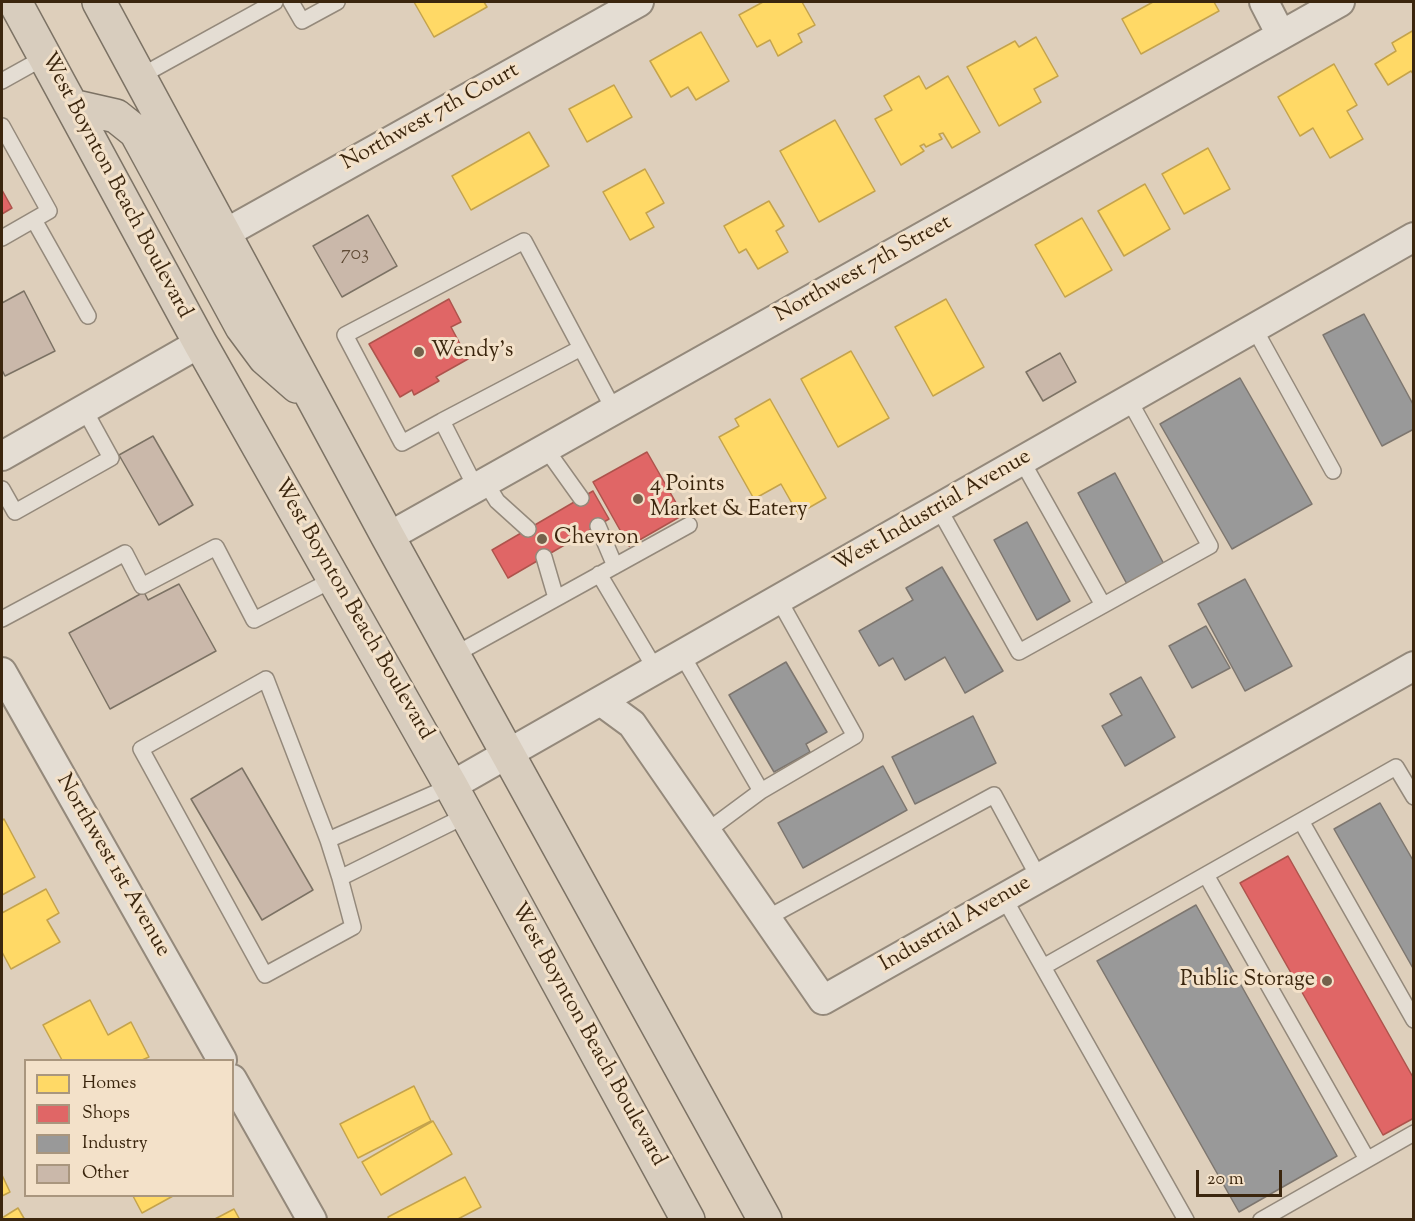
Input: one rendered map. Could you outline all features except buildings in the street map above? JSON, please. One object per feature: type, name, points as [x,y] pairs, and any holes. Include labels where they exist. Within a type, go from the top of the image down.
[{"type":"main road","name":"West Boynton Beach Boulevard","points":[[15,2],[200,343],[451,786],[688,1220]]},
{"type":"main road","points":[[99,2],[388,537],[765,1220]]},
{"type":"main road","points":[[72,106],[116,116],[136,132],[254,345],[277,370],[314,401]]},
{"type":"street","name":"Northwest 7th Court","points":[[224,234],[639,2]]},
{"type":"street","points":[[1264,2],[1281,35]]},
{"type":"street","name":"Northwest 7th Street","points":[[388,537],[1340,2]]},
{"type":"street","name":"West Industrial Avenue","points":[[451,786],[602,702],[1413,237]]},
{"type":"street","points":[[2,456],[200,343]]},
{"type":"street","name":"Industrial Avenue","points":[[602,702],[632,724],[823,1000],[1413,666]]},
{"type":"street","name":"Northwest 1st Avenue","points":[[2,672],[221,1059]]},
{"type":"street","points":[[234,1083],[312,1220]]},
{"type":"lane","points":[[139,77],[274,2]]},
{"type":"lane","points":[[291,2],[302,21],[337,2]]},
{"type":"lane","points":[[2,81],[45,57]]},
{"type":"lane","points":[[2,126],[49,212],[2,238]]},
{"type":"lane","points":[[34,220],[88,316]]},
{"type":"lane","points":[[581,348],[402,443],[345,335],[524,241],[581,348],[614,410]]},
{"type":"lane","points":[[1254,328],[1333,471]]},
{"type":"lane","points":[[939,508],[1019,652],[1210,546],[1129,400]]},
{"type":"lane","points":[[2,489],[15,512],[111,458],[84,409]]},
{"type":"lane","points":[[442,421],[481,485],[528,529]]},
{"type":"lane","points":[[546,449],[581,498]]},
{"type":"lane","points":[[1022,461],[1103,605]]},
{"type":"lane","points":[[454,655],[689,525]]},
{"type":"lane","points":[[598,526],[615,566]]},
{"type":"lane","points":[[2,619],[125,553],[142,586],[216,547],[254,620],[334,579]]},
{"type":"lane","points":[[544,557],[556,598]]},
{"type":"lane","points":[[599,574],[656,670]]},
{"type":"lane","points":[[707,831],[761,791],[855,736],[780,600]]},
{"type":"lane","points":[[682,655],[761,791]]},
{"type":"lane","points":[[266,679],[328,840],[353,927],[265,975],[141,748],[266,679]]},
{"type":"lane","points":[[1043,967],[1396,767],[1413,797]]},
{"type":"lane","points":[[328,840],[451,786]]},
{"type":"lane","points":[[767,918],[994,795],[1039,878]]},
{"type":"lane","points":[[340,878],[467,815]]},
{"type":"lane","points":[[1301,821],[1413,1020]]},
{"type":"lane","points":[[1206,875],[1367,1159]]},
{"type":"lane","points":[[1004,898],[1186,1220]]},
{"type":"lane","points":[[1261,1220],[1413,1133]]},
{"type":"place","name":"Wendy's","points":[[419,352]]},
{"type":"place","name":"4 Points Market & Eatery","points":[[638,499]]},
{"type":"place","name":"Chevron","points":[[542,539]]},
{"type":"place","name":"Public Storage","points":[[1327,981]]}]
